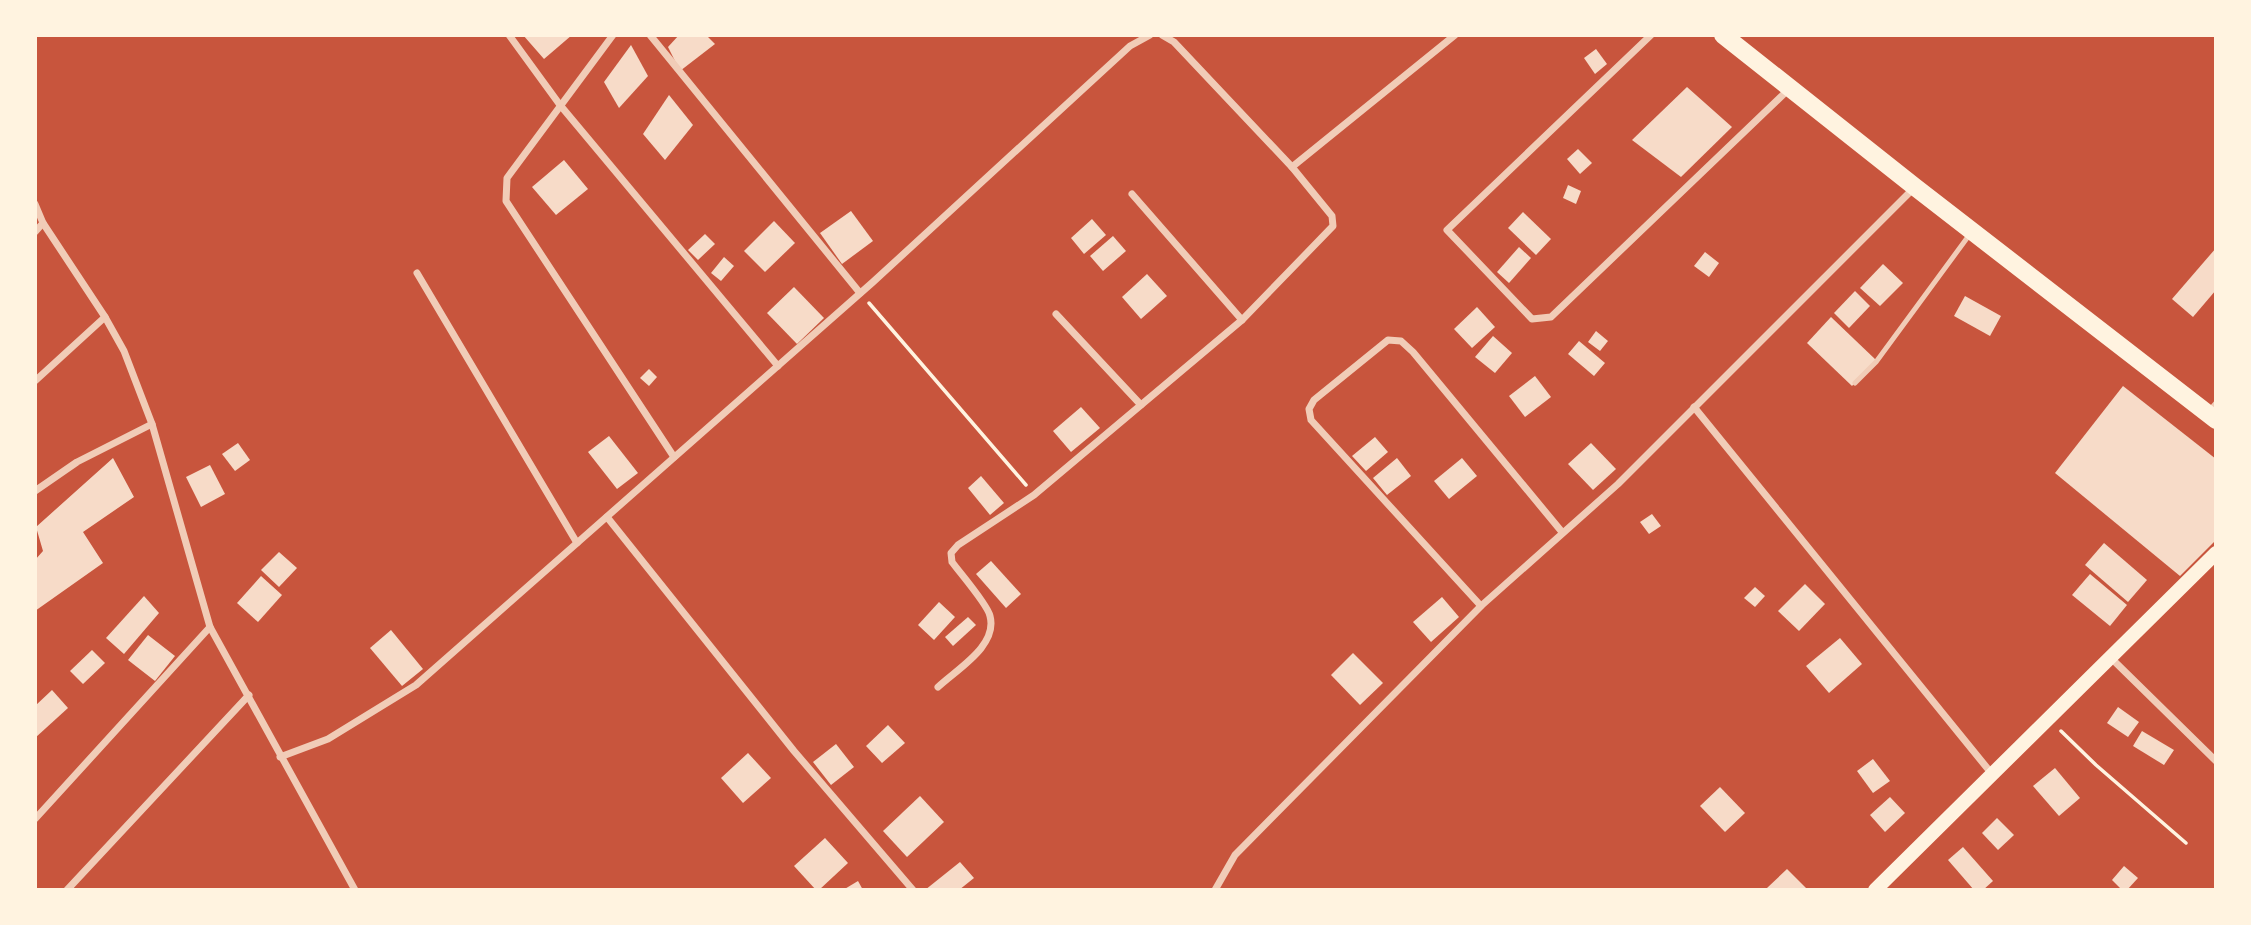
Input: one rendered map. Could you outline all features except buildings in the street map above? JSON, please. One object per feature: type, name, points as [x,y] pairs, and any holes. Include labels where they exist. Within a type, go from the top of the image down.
[{"type":"main road","points":[[1723,35],[1972,232],[2213,412]]},
{"type":"main road","points":[[1875,890],[2216,553]]},
{"type":"street","points":[[509,35],[560,106],[778,366]]},
{"type":"street","points":[[613,35],[507,178],[506,201],[674,457]]},
{"type":"street","points":[[650,35],[860,293]]},
{"type":"street","points":[[280,757],[328,739],[416,685],[860,293],[1130,46],[1150,35]]},
{"type":"street","points":[[938,687],[982,646],[990,635],[990,614],[952,562],[951,553],[958,545],[1034,495],[1242,320],[1333,226],[1332,216],[1292,167],[1174,42],[1162,35]]},
{"type":"street","points":[[1292,167],[1455,35]]},
{"type":"street","points":[[1651,35],[1447,230],[1532,319],[1551,317],[1789,89]]},
{"type":"street","points":[[1215,890],[1235,855],[1481,606],[1618,484],[1915,187]]},
{"type":"street","points":[[1132,194],[1242,320]]},
{"type":"street","points":[[35,204],[43,223],[105,317],[124,351],[152,424],[210,627],[250,695],[280,757],[355,890]]},
{"type":"street","points":[[35,232],[43,223]]},
{"type":"street","points":[[417,273],[577,542]]},
{"type":"street","points":[[1056,314],[1141,405]]},
{"type":"street","points":[[35,381],[105,317]]},
{"type":"street","points":[[1481,606],[1311,420],[1309,409],[1314,400],[1388,340],[1401,341],[1562,532]]},
{"type":"street","points":[[1695,407],[1992,774]]},
{"type":"street","points":[[35,491],[77,462],[152,424]]},
{"type":"street","points":[[607,516],[794,751],[913,890]]},
{"type":"street","points":[[35,819],[210,627]]},
{"type":"street","points":[[2111,658],[2216,761]]},
{"type":"street","points":[[67,890],[250,695]]},
{"type":"lane","points":[[1855,383],[1876,362],[1972,232]]},
{"type":"path","points":[[860,293],[1034,495]]},
{"type":"path","points":[[2050,719],[2096,765],[2186,843]]}]
